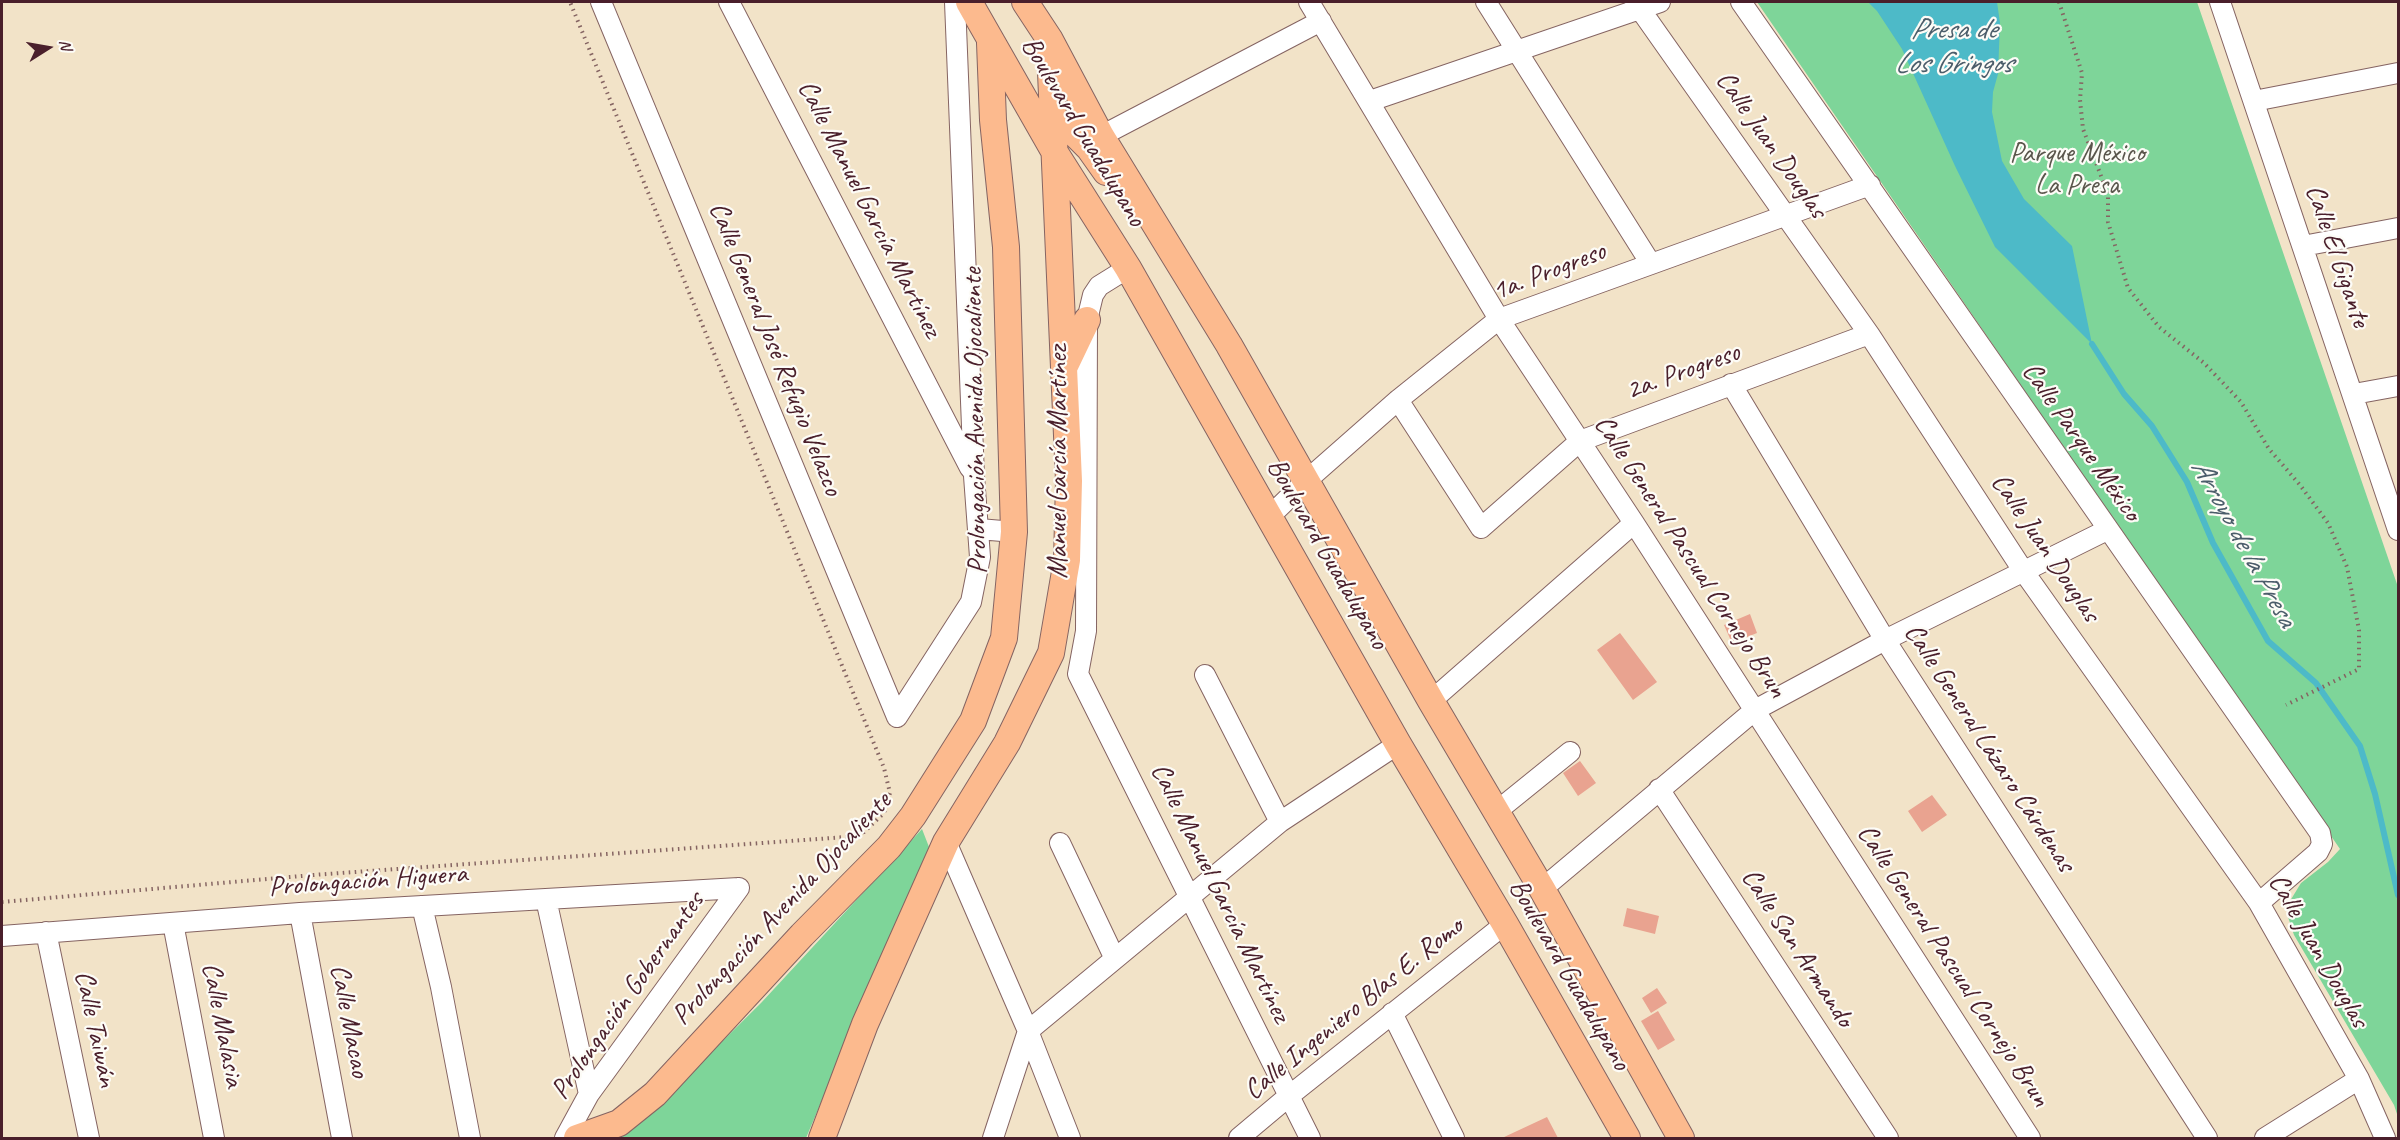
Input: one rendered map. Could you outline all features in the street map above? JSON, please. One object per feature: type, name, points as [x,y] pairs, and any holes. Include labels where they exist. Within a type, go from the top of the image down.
[{"type":"main road","name":"Boulevard Guadalupano","points":[[969,2],[1054,151],[1128,268],[1398,744],[1505,924],[1627,1138]]},
{"type":"main road","name":"Boulevard Guadalupano","points":[[1025,2],[1050,40],[1101,136],[1229,345],[1431,701],[1542,889],[1681,1138]]},
{"type":"main road","name":"Prolongación Avenida Ojocaliente","points":[[577,1138],[619,1123],[655,1094],[802,934],[889,847],[913,816],[973,721],[1004,638],[1014,532],[1006,247],[993,120],[990,36]]},
{"type":"main road","points":[[822,1138],[865,1024],[946,842],[1007,743],[1051,653],[1067,561],[1069,481],[1050,40]]},
{"type":"main road","points":[[993,120],[1007,112],[1029,105],[1055,118],[1089,148],[1107,173],[1195,321],[1220,336],[1229,345]]},
{"type":"main road","points":[[1064,369],[1088,320]]},
{"type":"street","name":"Calle General José Refugio Velazco","points":[[601,2],[897,717]]},
{"type":"street","name":"Calle Manuel García Martínez","points":[[729,2],[974,476]]},
{"type":"street","name":"Prolongación Avenida Ojocaliente","points":[[897,717],[971,602],[979,567],[955,2]]},
{"type":"street","name":"Calle General Pascual Cornejo Brun","points":[[1309,2],[1370,100],[1499,319],[1634,523],[2030,1138]]},
{"type":"street","points":[[1486,2],[1651,264]]},
{"type":"street","points":[[1370,100],[1518,50],[1638,5],[1660,2]]},
{"type":"street","name":"Calle Parque México","points":[[1741,2],[2320,833],[2322,844],[2318,852],[2259,903]]},
{"type":"street","name":"Calle El Gigante","points":[[2220,2],[2398,530]]},
{"type":"street","name":"Calle Juan Douglas","points":[[1638,5],[1869,334],[2024,572],[2259,903],[2359,1078],[2385,1138]]},
{"type":"street","points":[[1101,136],[1321,21]]},
{"type":"street","points":[[2254,101],[2398,73]]},
{"type":"street","name":"1a. Progreso","points":[[1269,517],[1306,481],[1398,400],[1499,319],[1870,184]]},
{"type":"street","points":[[2303,246],[2398,228]]},
{"type":"street","name":"Manuel García Martínez","points":[[1078,674],[1086,631],[1088,320],[1093,295],[1099,286],[1128,268]]},
{"type":"street","name":"2a. Progreso","points":[[1398,400],[1481,528],[1580,441],[1869,334]]},
{"type":"street","name":"Calle General Lázaro Cárdenas","points":[[1731,384],[1885,640],[2206,1138]]},
{"type":"street","points":[[2354,394],[2398,386]]},
{"type":"street","points":[[1431,701],[1634,523]]},
{"type":"street","points":[[979,529],[1014,532]]},
{"type":"street","points":[[1542,889],[1755,710],[1885,640],[2107,530]]},
{"type":"street","name":"Calle Manuel García Martínez","points":[[1078,674],[1310,1138]]},
{"type":"street","points":[[1205,675],[1280,822]]},
{"type":"street","points":[[993,1138],[1028,1031],[1280,822],[1398,744]]},
{"type":"street","points":[[1497,812],[1570,752]]},
{"type":"street","name":"Calle San Armando","points":[[1659,789],[1888,1138]]},
{"type":"street","points":[[946,842],[1028,1031],[1070,1138]]},
{"type":"street","points":[[1060,843],[1115,959]]},
{"type":"street","name":"Prolongación Higuera","points":[[2,936],[300,913],[739,888]]},
{"type":"street","name":"Prolongación Gobernantes","points":[[565,1138],[589,1094],[739,888]]},
{"type":"street","points":[[546,899],[589,1094]]},
{"type":"street","points":[[422,906],[444,998],[470,1138]]},
{"type":"street","name":"Calle Macao","points":[[300,913],[342,1138]]},
{"type":"street","name":"Calle Malasia","points":[[173,923],[214,1138]]},
{"type":"street","name":"Calle Ingeniero Blas E. Romo","points":[[1239,1138],[1288,1096],[1505,924]]},
{"type":"street","name":"Calle Taiwán","points":[[45,932],[89,1138]]},
{"type":"street","points":[[1392,1013],[1454,1138]]},
{"type":"street","points":[[2265,1138],[2359,1078]]},
{"type":"path","points":[[2,902],[313,875],[846,837],[864,832],[884,813],[890,793],[884,768],[570,2]]},
{"type":"path","points":[[2059,2],[2082,73],[2080,99],[2083,129],[2108,194],[2108,222],[2128,288],[2159,327],[2204,363],[2241,402],[2269,449],[2328,523],[2346,567],[2359,630],[2359,669],[2286,705]]},
{"type":"green space","name":"Parque México La Presa","points":[[1757,2],[2197,2],[2398,587],[2398,1117],[2394,1105],[2294,935],[2288,917],[2290,901],[2301,883],[2328,862],[2340,849]]},
{"type":"green space","points":[[922,829],[929,847],[806,1138],[609,1138],[667,1096],[761,1003]]},
{"type":"water","name":"Presa de Los Gringos","points":[[1868,2],[1997,2],[2000,23],[1998,74],[1993,92],[1992,112],[2002,161],[2024,199],[2072,246],[2092,344],[1995,247],[1902,49],[1877,11]]},
{"type":"building","points":[[1750,614],[1757,633],[1732,643],[1724,625]]},
{"type":"building","points":[[1620,633],[1657,682],[1633,700],[1597,650]]},
{"type":"building","points":[[1580,761],[1596,783],[1578,796],[1563,773]]},
{"type":"building","points":[[1932,795],[1947,815],[1922,832],[1908,811]]},
{"type":"building","points":[[1627,908],[1659,916],[1655,934],[1623,926]]},
{"type":"building","points":[[1657,988],[1667,1003],[1651,1013],[1642,998]]},
{"type":"building","points":[[1658,1011],[1675,1040],[1658,1050],[1641,1021]]},
{"type":"building","points":[[1547,1117],[1558,1138],[1502,1138]]},
{"type":"waterway","name":"Arroyo de la Presa","points":[[2092,344],[2124,394],[2152,426],[2187,482],[2213,543],[2268,641],[2316,683],[2360,746],[2375,794],[2398,895]]}]
